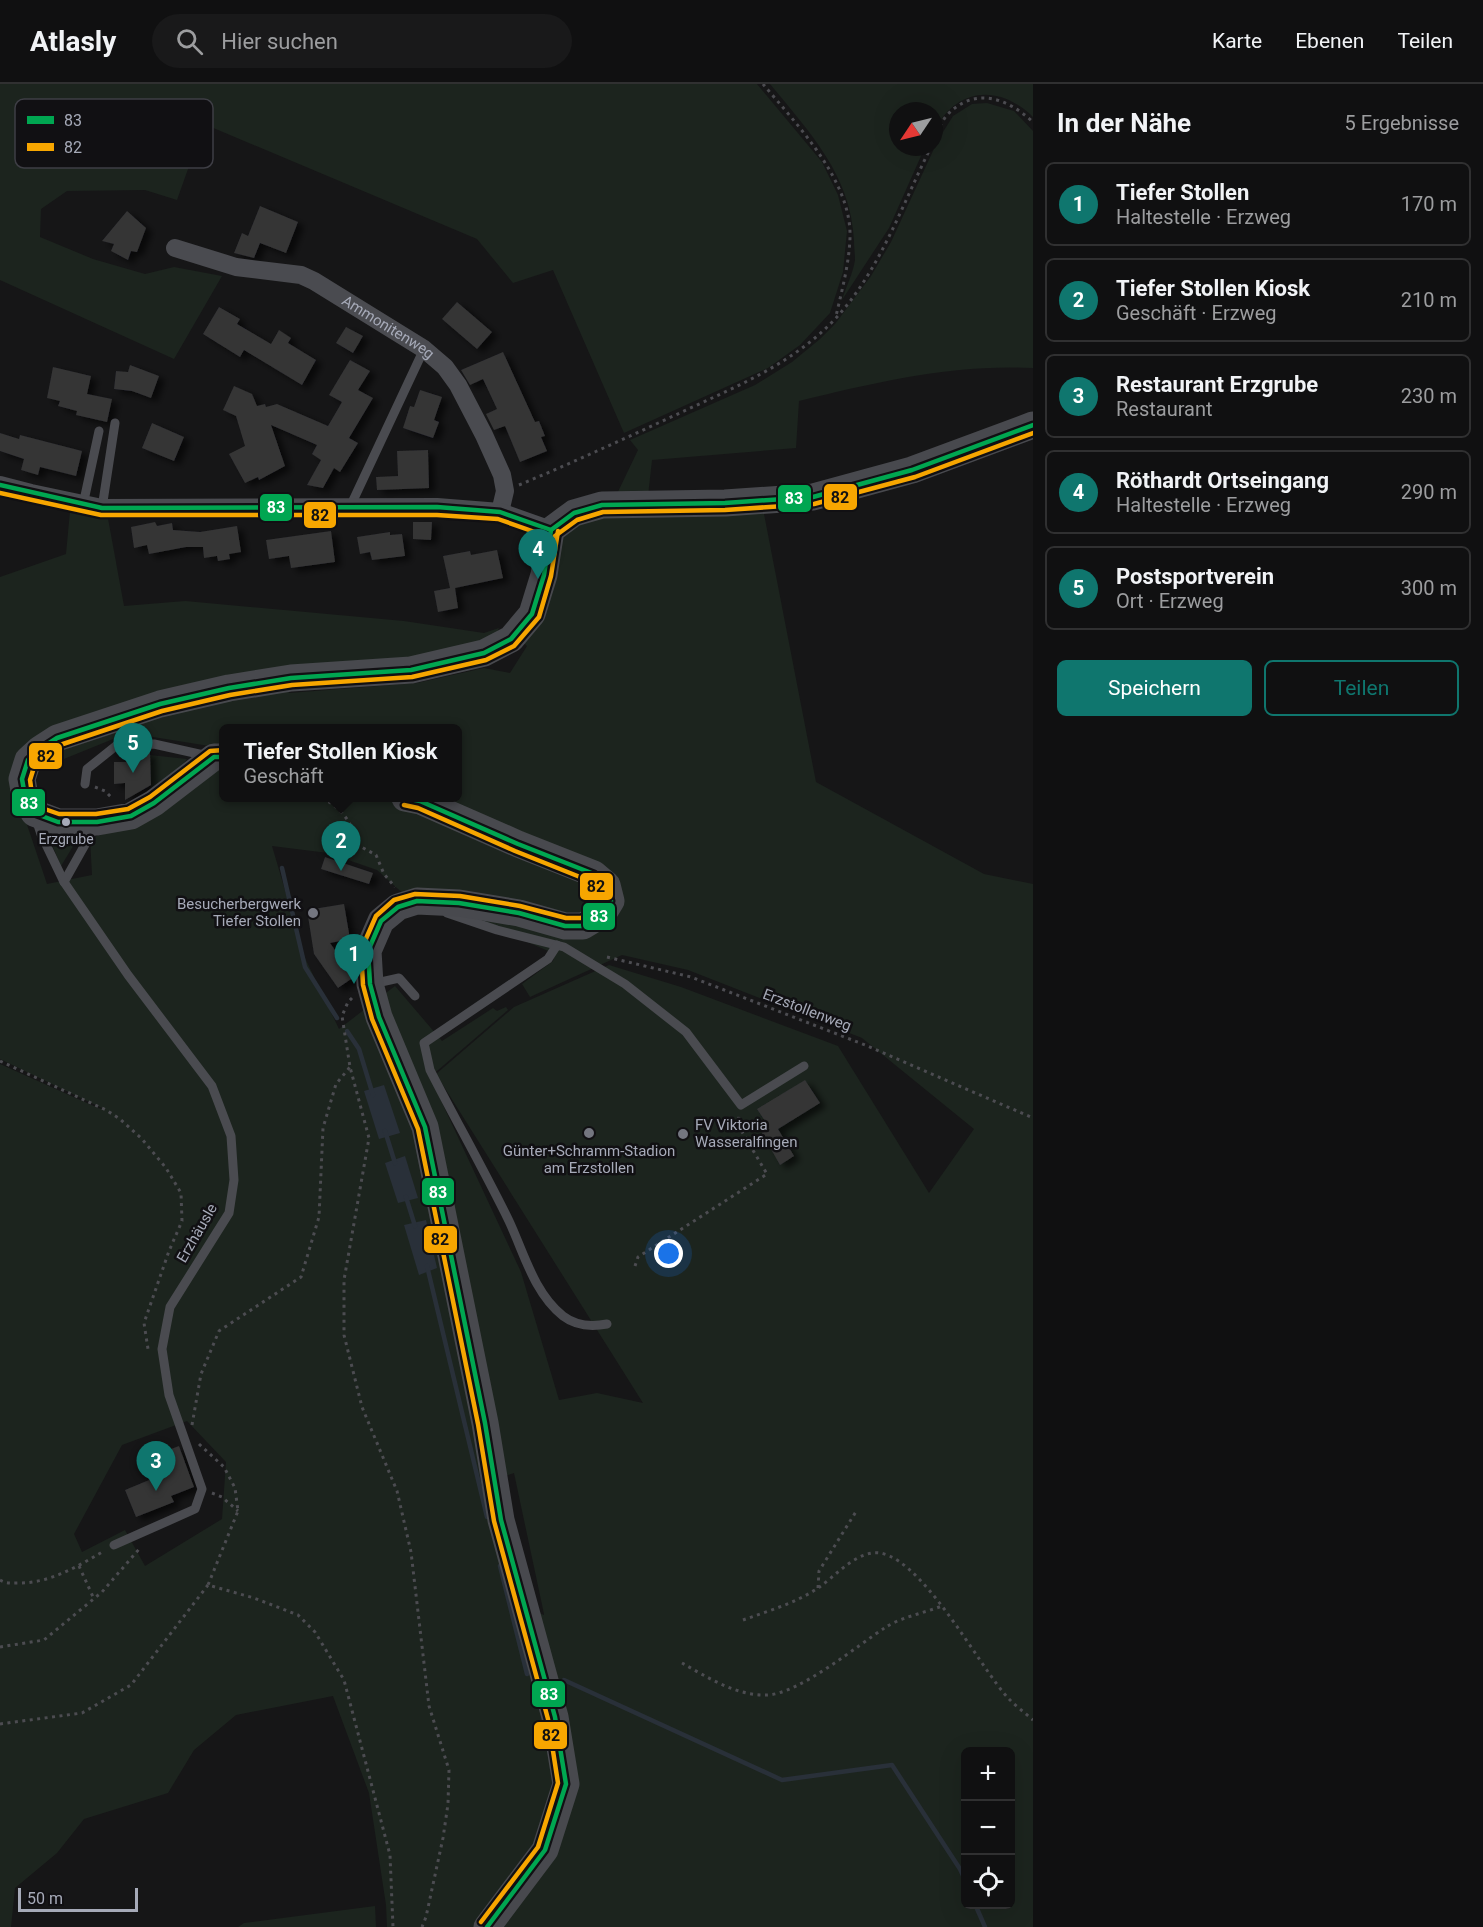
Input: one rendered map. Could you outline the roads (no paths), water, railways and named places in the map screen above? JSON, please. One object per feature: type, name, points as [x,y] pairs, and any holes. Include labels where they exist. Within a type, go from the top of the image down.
[{"type":"street","name":"Ammonitenweg","points":[[175,248],[236,267],[301,275],[424,349],[446,367],[484,435],[502,475],[505,491],[500,512]]},
{"type":"street","points":[[219,757],[154,803],[131,816],[97,822],[58,822],[34,813],[25,796],[22,779],[28,760],[57,738],[160,704],[229,688],[291,678],[411,670],[484,653],[511,639],[532,614],[544,575],[551,530],[574,513],[602,505],[725,503],[813,497],[912,470],[1033,425]]},
{"type":"street","points":[[0,485],[102,508],[437,507],[500,512],[551,530]]},
{"type":"street","points":[[422,802],[594,874],[607,885],[611,901],[603,915],[583,926],[565,926],[519,913],[459,903],[417,901],[398,907],[381,921],[368,951],[370,984],[379,1017],[424,1127],[485,1423],[501,1520],[555,1717],[566,1785],[545,1850],[487,1927]]},
{"type":"lane","points":[[350,507],[424,349]]},
{"type":"lane","points":[[102,508],[115,423]]},
{"type":"lane","points":[[83,505],[99,431]]},
{"type":"lane","points":[[85,784],[87,769],[117,745],[154,744],[219,757]]},
{"type":"lane","name":"Erzhäusle","points":[[34,813],[41,834],[64,882],[128,975],[212,1086],[231,1136],[234,1180],[229,1213],[170,1307],[162,1349],[169,1395],[202,1490],[195,1509],[114,1545]]},
{"type":"lane","points":[[64,882],[97,822]]},
{"type":"lane","points":[[426,901],[446,912],[497,930],[564,947],[625,984],[686,1032],[741,1105],[804,1066]]},
{"type":"lane","points":[[556,945],[548,959],[424,1043],[430,1070],[509,1221],[530,1270],[546,1298],[562,1315],[576,1324],[596,1326],[607,1324]]},
{"type":"lane","points":[[370,984],[399,978],[415,996]]},
{"type":"waterway","points":[[282,868],[305,967],[337,1018]]},
{"type":"waterway","points":[[347,1031],[359,1049],[373,1095]]},
{"type":"waterway","points":[[385,1131],[395,1163]]},
{"type":"waterway","points":[[406,1197],[415,1226]]},
{"type":"waterway","points":[[427,1266],[487,1517]]},
{"type":"waterway","points":[[500,1566],[527,1674]]},
{"type":"waterway","points":[[564,1680],[782,1780],[892,1765],[961,1871]]},
{"type":"waterway","points":[[977,1909],[985,1927]]},
{"type":"place","name":"Röthardt Ortseingang","points":[[538,579]]},
{"type":"place","name":"Postsportverein","points":[[133,773]]},
{"type":"place","name":"Erzgrube","points":[[66,822]]},
{"type":"place","name":"Tiefer Stollen Kiosk","points":[[341,871]]},
{"type":"place","name":"Besucherbergwerk Tiefer Stollen","points":[[313,913]]},
{"type":"place","name":"Tiefer Stollen","points":[[354,984]]},
{"type":"place","name":"Günter+Schramm-Stadion am Erzstollen","points":[[589,1133]]},
{"type":"place","name":"FV Viktoria Wasseralfingen","points":[[683,1134]]},
{"type":"place","name":"Restaurant Erzgrube","points":[[156,1491]]}]
